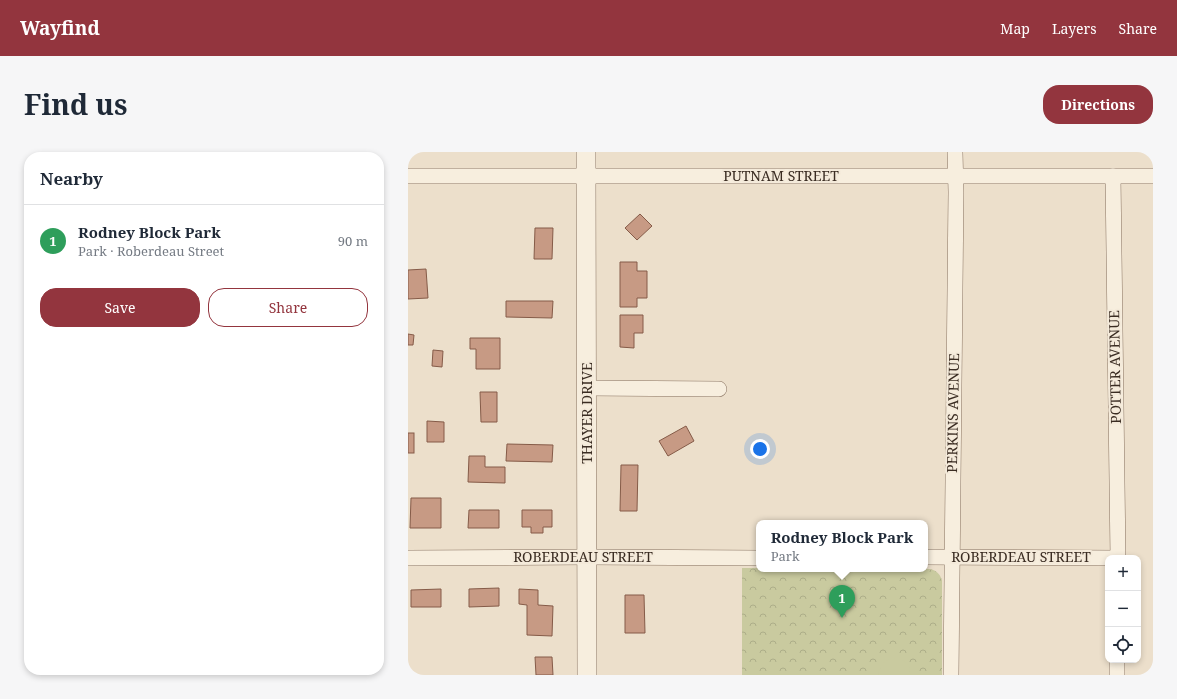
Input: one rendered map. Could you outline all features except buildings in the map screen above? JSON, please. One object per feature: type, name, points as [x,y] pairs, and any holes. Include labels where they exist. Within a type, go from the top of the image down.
[{"type":"street","name":"THAYER DRIVE","points":[[586,152],[587,675]]},
{"type":"street","name":"PERKINS AVENUE","points":[[952,675],[955,152]]},
{"type":"street","name":"PUTNAM STREET","points":[[408,176],[1153,176]]},
{"type":"street","name":"POTTER AVENUE","points":[[1113,176],[1118,555]]},
{"type":"street","points":[[587,388],[719,389]]},
{"type":"street","name":"ROBERDEAU STREET","points":[[928,557],[1105,558]]},
{"type":"street","name":"ROBERDEAU STREET","points":[[408,558],[756,558]]},
{"type":"street","points":[[1117,663],[1117,675]]},
{"type":"green space","points":[[742,568],[756,568],[756,572],[928,572],[928,569],[930,569],[939,574],[942,580],[942,675],[742,675]]},
{"type":"green space","points":[[891,658],[899,659],[905,662],[909,667],[910,675],[878,675],[882,665]]},
{"type":"place","name":"Rodney Block Park","points":[[842,618]]}]
